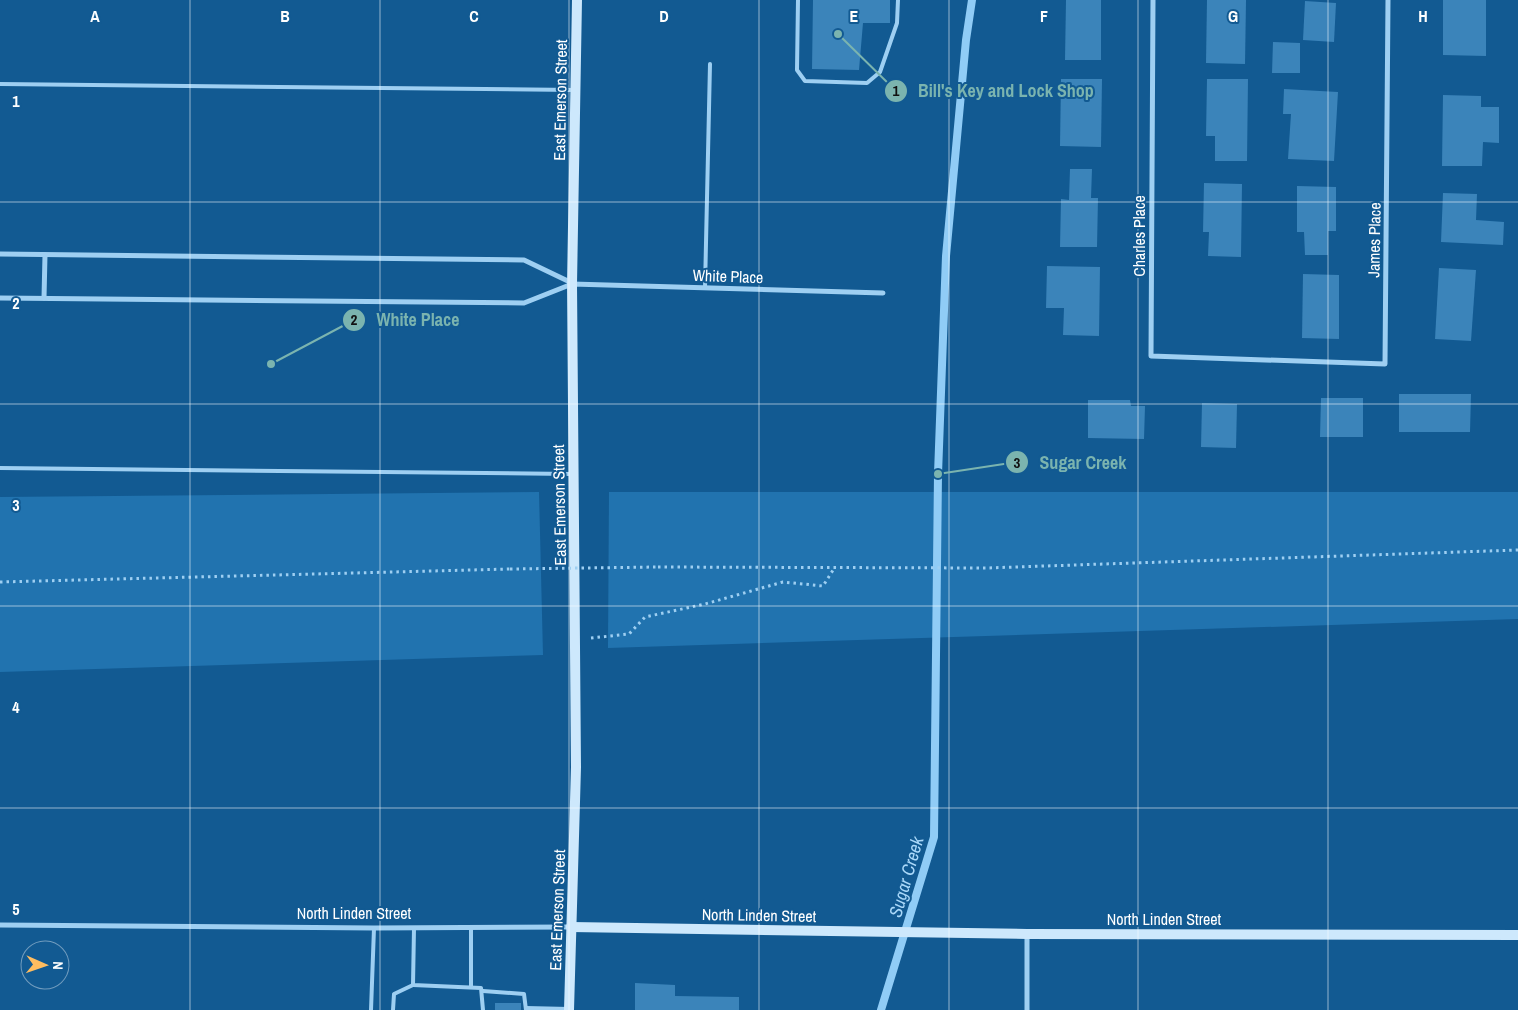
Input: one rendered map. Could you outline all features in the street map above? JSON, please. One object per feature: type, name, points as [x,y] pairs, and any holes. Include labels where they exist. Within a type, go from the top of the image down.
[{"type":"main road","name":"East Emerson Street","points":[[569,1009],[576,767],[572,284],[577,0]]},
{"type":"main road","name":"North Linden Street","points":[[571,927],[957,931],[1027,934],[1518,935]]},
{"type":"street","name":"Charles Place","points":[[1153,0],[1151,356],[1268,360]]},
{"type":"street","name":"James Place","points":[[1268,360],[1385,364],[1388,0]]},
{"type":"street","name":"White Place","points":[[0,254],[524,260],[572,284]]},
{"type":"street","points":[[44,298],[45,255]]},
{"type":"street","name":"White Place","points":[[0,298],[524,303],[572,284],[884,292]]},
{"type":"street","name":"North Linden Street","points":[[0,926],[571,927]]},
{"type":"street","points":[[1026,1010],[1027,934]]},
{"type":"lane","points":[[798,0],[797,70],[805,82],[867,83],[880,72],[897,22],[898,0]]},
{"type":"lane","points":[[705,288],[710,64]]},
{"type":"lane","points":[[0,84],[575,90]]},
{"type":"lane","points":[[0,468],[574,474]]},
{"type":"lane","points":[[371,1010],[374,928]]},
{"type":"lane","points":[[413,985],[414,928]]},
{"type":"lane","points":[[471,928],[471,987]]},
{"type":"lane","points":[[393,1010],[394,994],[413,985],[471,987],[482,988],[483,991],[524,994],[526,1009],[569,1009]]},
{"type":"lane","points":[[483,991],[483,1010]]},
{"type":"path","points":[[0,582],[510,569],[835,566],[986,568],[1518,550]]},
{"type":"path","points":[[575,641],[629,634],[646,617],[705,604],[783,582],[823,586],[835,566]]},
{"type":"shaded area","points":[[539,492],[543,655],[0,672],[0,497]]},
{"type":"shaded area","points":[[609,492],[1518,492],[1518,619],[608,648]]},
{"type":"building","points":[[813,0],[890,0],[890,23],[863,23],[859,70],[812,69]]},
{"type":"building","points":[[1066,0],[1101,0],[1101,60],[1065,60]]},
{"type":"building","points":[[1207,0],[1246,0],[1245,64],[1206,63]]},
{"type":"building","points":[[1443,0],[1486,0],[1486,56],[1443,55]]},
{"type":"building","points":[[1305,1],[1336,3],[1334,42],[1303,40]]},
{"type":"building","points":[[1273,42],[1300,43],[1300,73],[1272,73]]},
{"type":"building","points":[[1061,79],[1102,79],[1101,147],[1060,146]]},
{"type":"building","points":[[1207,79],[1248,79],[1247,161],[1215,161],[1215,136],[1206,136]]},
{"type":"building","points":[[1284,89],[1338,92],[1334,161],[1288,159],[1291,114],[1283,114]]},
{"type":"building","points":[[1443,95],[1481,96],[1481,107],[1499,107],[1499,143],[1483,142],[1482,166],[1442,166]]},
{"type":"building","points":[[1070,169],[1092,169],[1091,198],[1098,198],[1097,247],[1060,247],[1061,199],[1069,200]]},
{"type":"building","points":[[1204,183],[1242,184],[1241,257],[1208,256],[1209,232],[1203,232]]},
{"type":"building","points":[[1297,186],[1336,187],[1336,231],[1328,231],[1328,255],[1305,255],[1304,232],[1297,232]]},
{"type":"building","points":[[1443,193],[1477,194],[1476,220],[1504,222],[1503,245],[1441,242]]},
{"type":"building","points":[[1047,266],[1100,267],[1099,336],[1063,335],[1064,308],[1046,308]]},
{"type":"building","points":[[1439,268],[1476,270],[1471,341],[1435,339]]},
{"type":"building","points":[[1303,274],[1339,275],[1339,339],[1302,338]]},
{"type":"building","points":[[1399,394],[1471,394],[1470,432],[1399,432]]},
{"type":"building","points":[[1321,398],[1363,398],[1363,437],[1320,437]]},
{"type":"building","points":[[1088,400],[1130,400],[1131,406],[1145,406],[1144,439],[1088,438]]},
{"type":"building","points":[[1202,403],[1237,404],[1236,448],[1201,447]]},
{"type":"building","points":[[635,983],[675,985],[675,996],[739,997],[739,1010],[635,1010]]},
{"type":"building","points":[[495,1003],[521,1003],[521,1010],[495,1010]]},
{"type":"waterway","name":"Sugar Creek","points":[[881,1010],[934,837],[938,474],[946,256],[966,40],[972,0]]},
{"type":"place","name":"Bill's Key and Lock Shop","points":[[838,34]]},
{"type":"place","name":"White Place","points":[[271,364]]},
{"type":"place","name":"Sugar Creek","points":[[938,474]]}]
